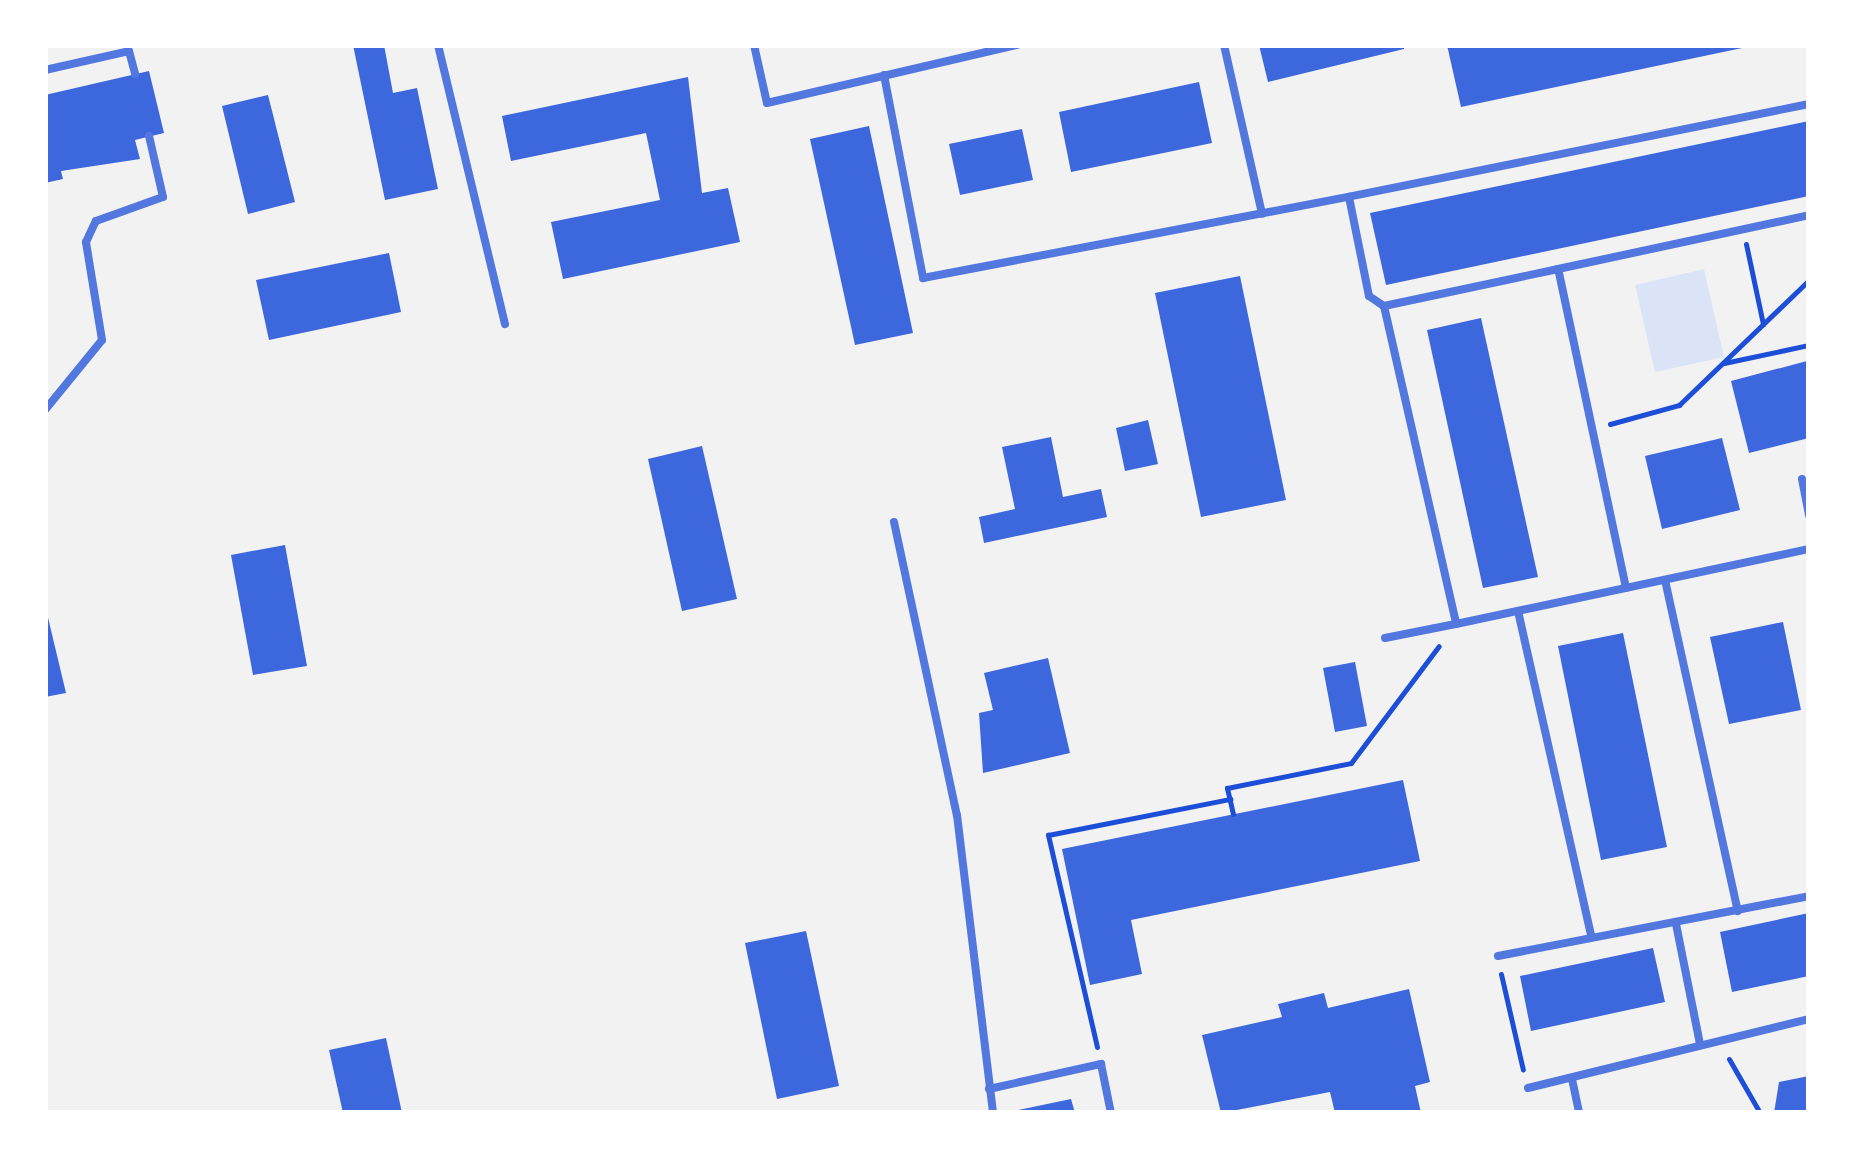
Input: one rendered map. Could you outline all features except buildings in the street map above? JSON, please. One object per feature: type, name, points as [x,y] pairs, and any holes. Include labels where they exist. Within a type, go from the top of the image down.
[{"type":"lane","points":[[438,45],[506,324]]},
{"type":"lane","points":[[754,45],[768,103],[1016,45]]},
{"type":"lane","points":[[1224,45],[1262,214]]},
{"type":"lane","points":[[45,70],[129,51],[135,74]]},
{"type":"lane","points":[[884,75],[924,278],[1809,104]]},
{"type":"lane","points":[[45,410],[102,340],[86,242],[96,221],[163,197],[149,136]]},
{"type":"lane","points":[[1349,197],[1369,296],[1384,306],[1456,624]]},
{"type":"lane","points":[[1384,306],[1809,215]]},
{"type":"lane","points":[[1558,269],[1626,588]]},
{"type":"lane","points":[[1802,479],[1809,515]]},
{"type":"lane","points":[[894,522],[956,815],[993,1113]]},
{"type":"lane","points":[[1385,638],[1809,548]]},
{"type":"lane","points":[[1665,580],[1738,911]]},
{"type":"lane","points":[[1518,611],[1591,936]]},
{"type":"lane","points":[[1498,956],[1809,896]]},
{"type":"lane","points":[[1676,924],[1700,1044]]},
{"type":"lane","points":[[1528,1088],[1658,1063],[1700,1044],[1809,1020]]},
{"type":"lane","points":[[989,1089],[1101,1064],[1111,1113]]},
{"type":"lane","points":[[1572,1079],[1580,1113]]},
{"type":"path","points":[[1742,228],[1762,324]]},
{"type":"path","points":[[1592,429],[1679,405],[1809,280]]},
{"type":"path","points":[[1724,364],[1809,345]]},
{"type":"path","points":[[1233,814],[1228,788],[1350,762],[1456,624]]},
{"type":"path","points":[[1101,1064],[1048,835],[1230,799]]},
{"type":"path","points":[[1498,956],[1528,1088]]},
{"type":"path","points":[[1716,1040],[1760,1113]]},
{"type":"shaded area","points":[[1704,269],[1724,357],[1655,372],[1635,285]]}]
